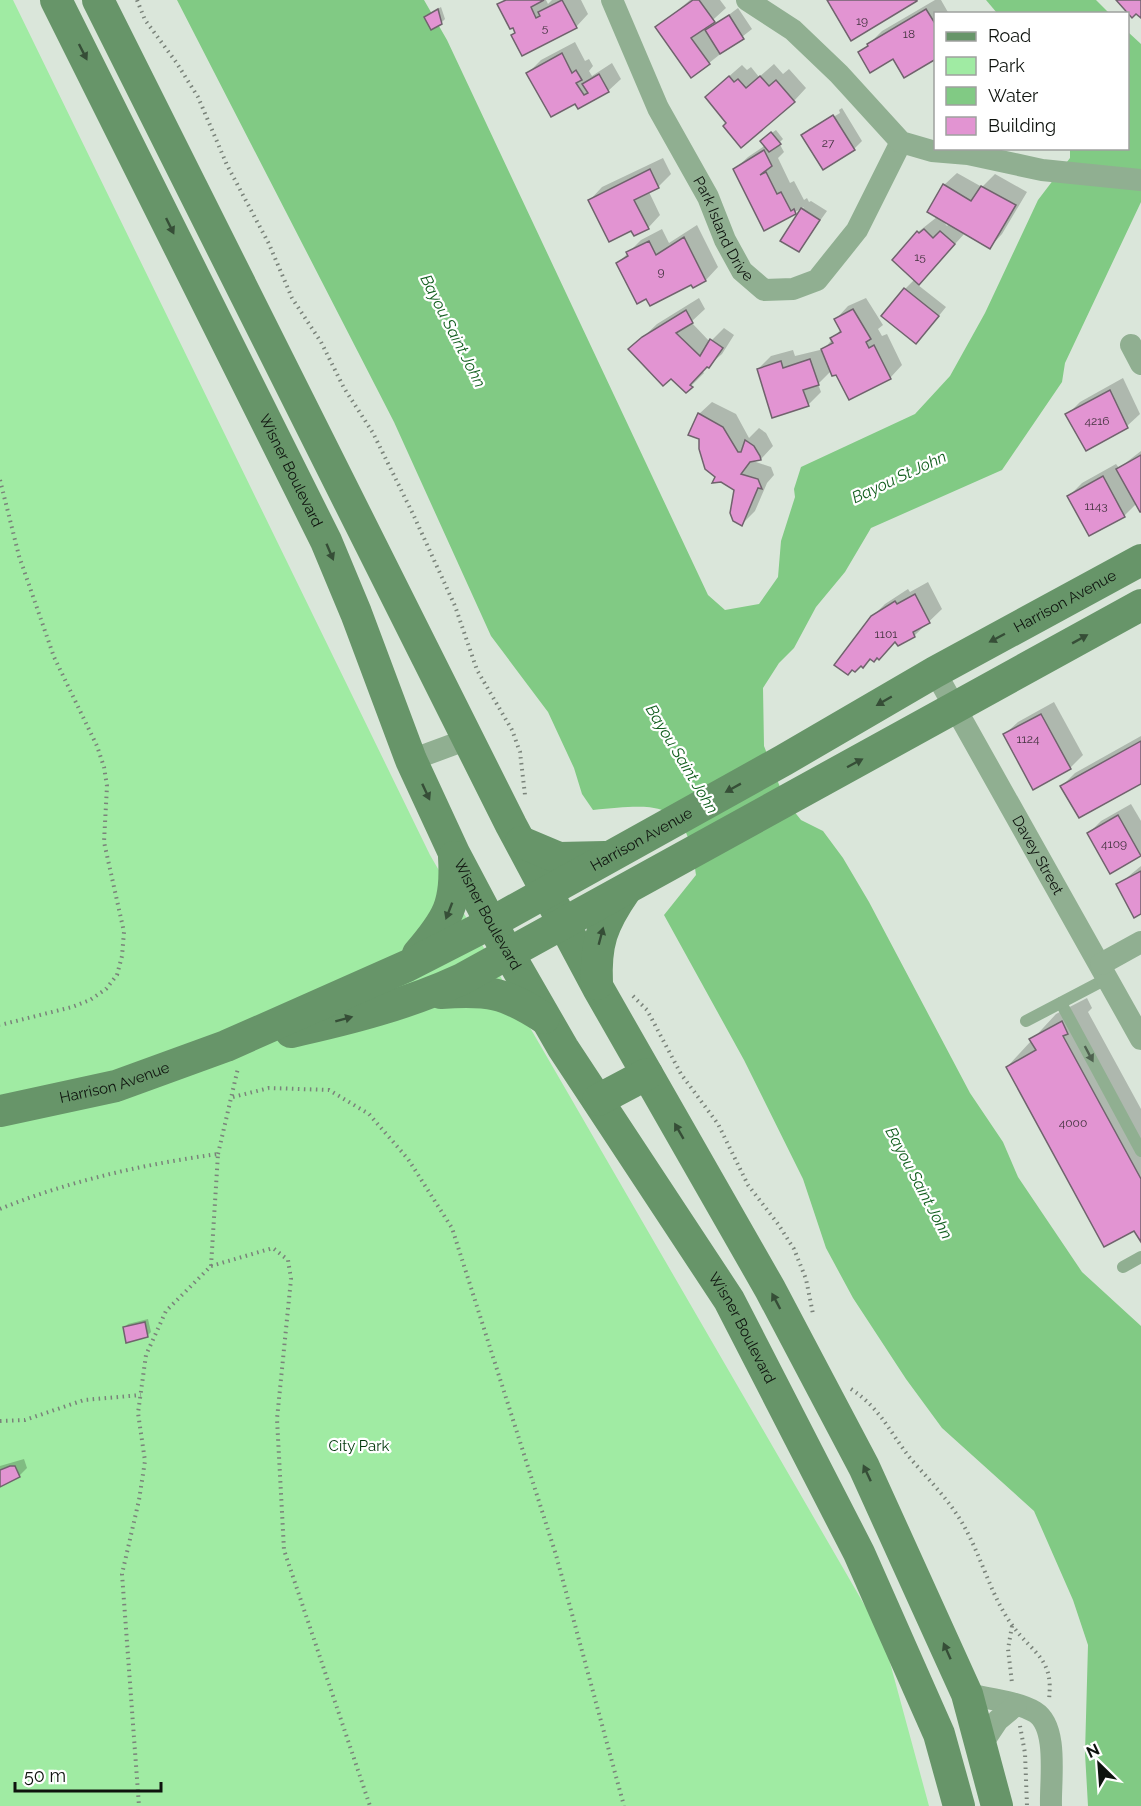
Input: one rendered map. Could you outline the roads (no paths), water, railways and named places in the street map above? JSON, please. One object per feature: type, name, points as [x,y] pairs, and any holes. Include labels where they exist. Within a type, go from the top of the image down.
[{"type":"street","name":"Wisner Boulevard","points":[[56,0],[326,541],[356,613],[411,760],[454,853],[545,1018],[729,1300],[859,1553],[939,1734],[959,1806]]},
{"type":"street","points":[[98,0],[546,891],[598,988],[770,1289],[864,1467],[967,1694],[997,1806]]},
{"type":"street","name":"Park Island Drive","points":[[612,0],[658,108],[708,197],[725,240],[742,271],[764,290],[793,289],[817,280],[857,230],[901,142]]},
{"type":"street","points":[[747,0],[793,30],[839,74],[901,142],[932,151],[968,154],[1042,170],[1141,180]]},
{"type":"street","points":[[101,87],[134,72]]},
{"type":"street","name":"Harrison Avenue","points":[[0,1111],[116,1086],[226,1046],[407,966],[491,923],[784,760],[935,672],[1141,560]]},
{"type":"street","name":"Harrison Avenue","points":[[226,1046],[322,1025],[432,993],[509,955],[679,858],[1141,605]]},
{"type":"street","name":"Davey Street","points":[[935,672],[1141,1039]]},
{"type":"street","points":[[411,760],[468,739]]},
{"type":"street","points":[[521,842],[559,858],[608,856]]},
{"type":"street","points":[[407,966],[447,918],[456,884],[454,853]]},
{"type":"street","points":[[598,988],[596,962],[600,936],[607,917],[626,889]]},
{"type":"street","points":[[1104,971],[1141,942]]},
{"type":"street","points":[[432,993],[496,994],[515,999],[545,1018]]},
{"type":"street","points":[[598,1100],[647,1074]]},
{"type":"street","points":[[859,1553],[896,1536]]},
{"type":"street","points":[[967,1694],[1016,1705],[1036,1713],[1047,1724],[1051,1748],[1051,1806]]},
{"type":"street","points":[[982,1744],[998,1720],[1016,1705]]},
{"type":"lane","points":[[1026,1021],[1061,1003],[1104,971]]},
{"type":"lane","points":[[1061,1003],[1141,1151]]},
{"type":"lane","points":[[1123,1267],[1141,1257]]},
{"type":"water","points":[[177,0],[424,0],[447,40],[708,595],[725,610],[759,604],[778,577],[781,541],[795,497],[794,489],[801,467],[915,414],[950,376],[985,313],[1038,200],[1070,158],[1070,150],[1129,150],[1129,33],[1141,44],[1141,202],[1065,363],[1062,382],[1002,470],[871,528],[845,572],[816,607],[794,648],[779,663],[763,688],[764,746],[785,800],[801,820],[823,831],[843,858],[869,902],[970,1093],[1003,1142],[1018,1177],[1082,1272],[1141,1326],[1141,1806],[1088,1806],[1085,1753],[1088,1645],[1073,1600],[1034,1511],[942,1428],[906,1379],[853,1298],[826,1248],[803,1179],[744,1060],[664,915],[696,875],[686,832],[677,819],[666,811],[635,807],[593,810],[582,794],[574,768],[548,712],[491,636],[394,422]]},
{"type":"water","points":[[986,0],[1096,0],[1108,12],[996,12]]},
{"type":"water label","name":"Bayou Saint John","points":[[453,331]]},
{"type":"water label","name":"Bayou St John","points":[[899,477]]},
{"type":"water label","name":"Bayou Saint John","points":[[682,759]]},
{"type":"water label","name":"Bayou Saint John","points":[[919,1183]]},
{"type":"park label","name":"City Park","points":[[359,1446]]}]
